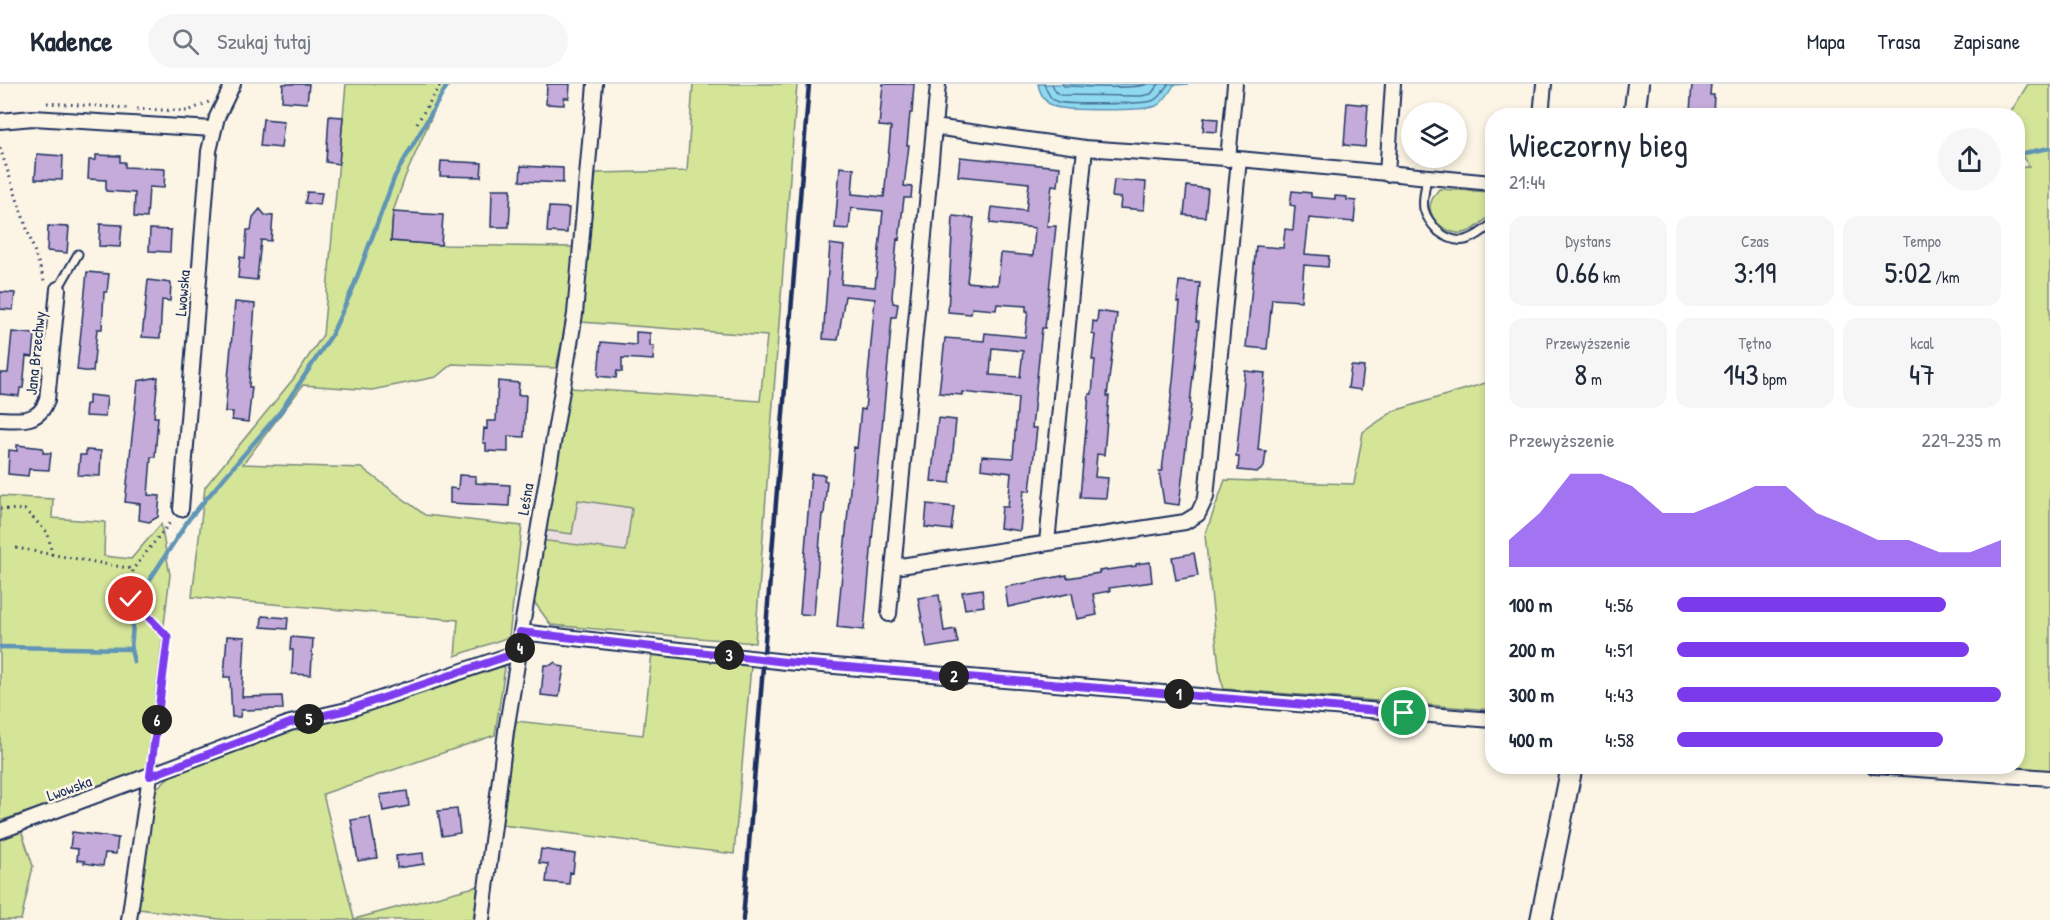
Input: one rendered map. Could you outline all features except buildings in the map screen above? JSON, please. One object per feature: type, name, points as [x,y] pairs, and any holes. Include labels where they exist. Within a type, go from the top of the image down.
[{"type":"street","name":"Lwowska","points":[[181,509],[209,151],[213,129],[233,84]]},
{"type":"street","name":"Leśna","points":[[482,920],[520,632],[575,314],[595,84]]},
{"type":"street","points":[[889,614],[938,84]]},
{"type":"street","points":[[894,567],[1185,522],[1198,514],[1206,497],[1233,159],[1235,84]]},
{"type":"street","points":[[1387,174],[1393,84]]},
{"type":"street","points":[[1542,108],[1544,84]]},
{"type":"street","points":[[1635,108],[1638,84]]},
{"type":"street","points":[[0,121],[33,118],[213,129]]},
{"type":"street","points":[[934,127],[1085,148],[1485,182]]},
{"type":"street","points":[[1047,543],[1085,148]]},
{"type":"street","name":"Jana Brzechwy","points":[[0,419],[15,420],[33,417],[40,414],[44,408],[47,400],[58,289]]},
{"type":"street","points":[[520,632],[786,662],[1485,719]]},
{"type":"street","name":"Lwowska","points":[[0,831],[290,723],[347,710],[519,652]]},
{"type":"street","points":[[1541,920],[1570,774]]},
{"type":"street","points":[[1991,774],[2050,778]]},
{"type":"street","points":[[129,920],[150,776]]},
{"type":"lane","points":[[1427,176],[1424,209],[1433,226],[1450,240],[1462,241],[1474,237],[1485,229]]},
{"type":"lane","points":[[58,289],[78,254]]},
{"type":"path","points":[[417,123],[441,84]]},
{"type":"path","points":[[43,103],[188,111],[208,103],[213,93]]},
{"type":"path","points":[[0,148],[47,288],[58,289]]},
{"type":"path","points":[[0,509],[25,510],[48,533],[52,555]]},
{"type":"path","points":[[150,776],[168,637],[131,599],[134,569],[181,509]]},
{"type":"path","points":[[16,549],[134,569]]},
{"type":"shaded area","points":[[577,500],[632,508],[626,552],[540,540],[542,530]]},
{"type":"green space","points":[[346,84],[446,84],[405,177],[393,212],[391,241],[441,245],[573,247],[568,314],[556,368],[452,364],[436,377],[372,390],[303,385],[243,464],[362,468],[425,515],[522,526],[509,637],[455,656],[458,620],[192,597],[205,487],[294,378],[323,335]]},
{"type":"green space","points":[[693,84],[797,84],[755,643],[551,625],[532,599],[540,540],[626,551],[632,508],[578,500],[572,534],[542,530],[570,388],[760,401],[767,336],[581,322],[596,173],[687,171]]},
{"type":"green space","points":[[2028,84],[2050,84],[2050,770],[2025,769],[2025,167],[2029,166],[2025,160],[2025,108],[2013,108]]},
{"type":"green space","points":[[1439,189],[1485,192],[1485,220],[1479,226],[1464,233],[1444,228],[1438,224],[1431,213],[1431,201]]},
{"type":"green space","points":[[1485,383],[1485,709],[1224,689],[1220,676],[1205,535],[1225,480],[1354,484],[1363,432],[1394,411]]},
{"type":"green space","points":[[0,496],[53,499],[52,518],[105,522],[104,556],[131,559],[161,524],[170,575],[146,773],[0,821]]},
{"type":"green space","points":[[652,653],[751,666],[734,854],[502,825],[516,721],[643,735]]},
{"type":"green space","points":[[494,666],[505,667],[495,735],[323,794],[354,919],[478,886],[473,920],[227,920],[139,909],[150,794],[177,770],[289,729]]},
{"type":"green space","points":[[21,830],[33,866],[21,920],[0,920],[0,837]]},
{"type":"water","points":[[1038,84],[1189,84],[1174,85],[1164,100],[1156,106],[1104,110],[1053,106],[1043,97]]},
{"type":"waterway","points":[[138,598],[189,519],[281,411],[331,336],[353,288],[395,176],[448,84]]},
{"type":"waterway","points":[[2025,153],[2050,148]]},
{"type":"waterway","points":[[0,647],[131,649],[134,612]]},
{"type":"waterway","points":[[131,649],[134,662]]},
{"type":"railway","points":[[743,920],[809,84]]},
{"type":"route","points":[[131,599],[168,637],[150,776],[290,723],[347,710],[519,652],[520,632],[786,662],[1404,713]]}]
